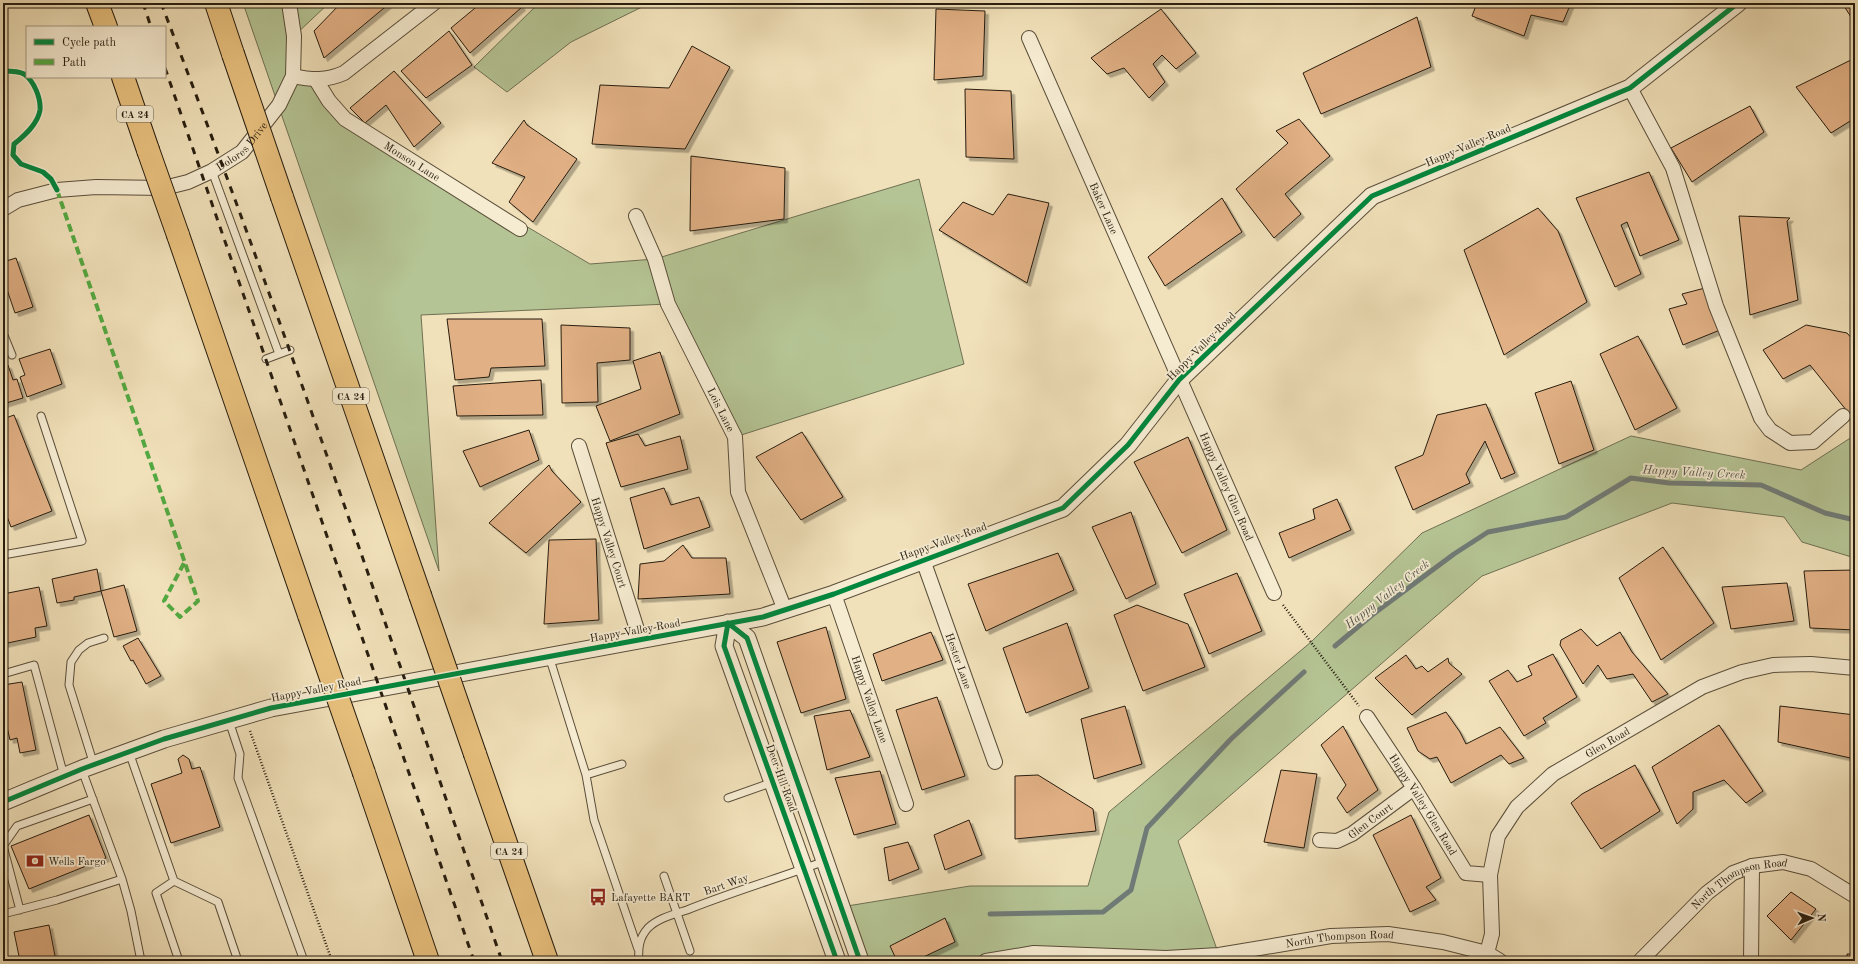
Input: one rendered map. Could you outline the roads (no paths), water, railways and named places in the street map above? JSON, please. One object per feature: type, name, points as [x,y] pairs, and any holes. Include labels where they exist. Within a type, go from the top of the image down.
[{"type":"highway","points":[[97,3],[106,26]]},
{"type":"highway","name":"CA 24","points":[[216,3],[545,955]]},
{"type":"highway","name":"CA 24","points":[[123,78],[428,961]]},
{"type":"street","points":[[289,3],[294,36],[293,76],[316,80],[332,78],[344,74],[434,3]]},
{"type":"street","name":"Happy Valley Road","points":[[3,802],[88,767],[164,739],[228,719],[271,708],[764,617],[834,594],[1063,508],[1128,445],[1178,380],[1372,196],[1630,88],[1738,3]]},
{"type":"street","name":"Baker Lane","points":[[1028,38],[1178,380]]},
{"type":"street","name":"Dolores Drive","points":[[3,209],[18,200],[56,190],[96,187],[164,188],[188,182],[212,171],[242,152],[279,105],[293,76]]},
{"type":"street","name":"Monson Lane","points":[[316,80],[328,101],[345,119],[520,229]]},
{"type":"street","points":[[1630,88],[1673,168],[1716,306],[1762,418],[1770,430],[1790,443],[1813,442],[1843,416]]},
{"type":"street","name":"Lois Lane","points":[[636,216],[655,259],[668,304],[735,437],[738,492],[785,610]]},
{"type":"street","name":"Happy Valley Glen Road","points":[[1178,380],[1274,593]]},
{"type":"street","name":"Happy Valley Court","points":[[579,446],[640,639]]},
{"type":"street","name":"Hester Lane","points":[[923,560],[995,762]]},
{"type":"street","name":"Happy Valley Lane","points":[[834,594],[906,804]]},
{"type":"street","points":[[728,623],[747,638]]},
{"type":"street","name":"Deer Hill Road","points":[[728,623],[724,646],[805,868],[837,961]]},
{"type":"street","name":"Deer Hill Road","points":[[747,638],[841,907]]},
{"type":"street","name":"Deer Hill Road","points":[[747,638],[860,961]]},
{"type":"street","name":"Glen Road","points":[[1486,957],[1492,934],[1490,875],[1498,836],[1517,807],[1553,774],[1702,687],[1742,672],[1773,665],[1811,664],[1855,668]]},
{"type":"street","name":"Happy Valley Glen Road","points":[[1367,717],[1414,788],[1466,873],[1490,875]]},
{"type":"street","name":"Glen Court","points":[[1320,840],[1337,841],[1352,834],[1414,788]]},
{"type":"street","name":"North Thompson Road","points":[[1640,961],[1707,893],[1733,873],[1752,866],[1783,862],[1810,869],[1855,896]]},
{"type":"street","points":[[1751,961],[1752,866]]},
{"type":"street","name":"North Thompson Road","points":[[986,961],[1034,953],[1166,958],[1219,955],[1244,956],[1332,936],[1388,934],[1443,942],[1500,961]]},
{"type":"lane","points":[[212,171],[279,354]]},
{"type":"lane","points":[[3,333],[12,355]]},
{"type":"lane","points":[[266,359],[290,350]]},
{"type":"lane","points":[[3,555],[82,541],[40,416]]},
{"type":"lane","points":[[104,638],[88,643],[79,650],[71,662],[69,685],[88,767],[93,799],[122,879],[131,911],[141,961]]},
{"type":"lane","points":[[549,656],[586,775],[594,820],[617,892],[638,949],[640,961]]},
{"type":"lane","points":[[3,674],[34,665],[64,777]]},
{"type":"lane","points":[[228,719],[240,754],[238,778],[304,961]]},
{"type":"lane","points":[[129,752],[174,881],[218,902],[238,961]]},
{"type":"lane","points":[[586,775],[622,764]]},
{"type":"lane","points":[[728,798],[773,782]]},
{"type":"lane","points":[[20,910],[3,846],[17,826],[93,799]]},
{"type":"lane","name":"Bart Way","points":[[638,949],[643,934],[650,926],[678,913],[825,861]]},
{"type":"lane","points":[[664,876],[690,951]]},
{"type":"lane","points":[[3,914],[57,900],[122,879]]},
{"type":"lane","points":[[174,881],[156,893],[179,961]]},
{"type":"waterway","name":"Happy Valley Creek","points":[[1335,646],[1372,615],[1454,554],[1488,532],[1566,517],[1631,478],[1669,483],[1761,485],[1825,513],[1855,520]]},
{"type":"waterway","name":"Happy Valley Creek","points":[[990,914],[1103,912],[1131,890],[1147,828],[1231,739],[1304,672]]},
{"type":"railway","points":[[143,3],[151,26]]},
{"type":"railway","points":[[161,3],[293,361],[502,961]]},
{"type":"railway","points":[[166,71],[474,961]]},
{"type":"place","name":"Wells Fargo","points":[[35,861]]},
{"type":"place","name":"Lafayette BART","points":[[598,897]]}]
